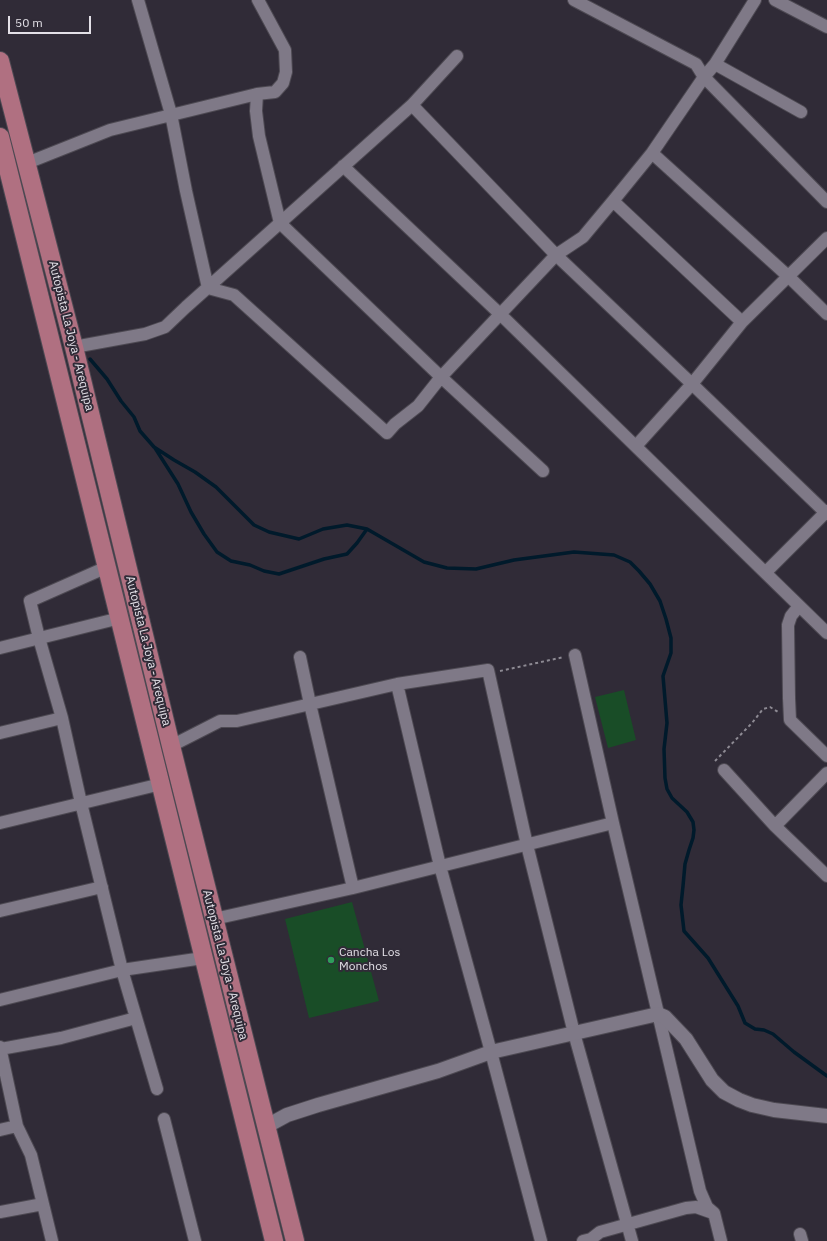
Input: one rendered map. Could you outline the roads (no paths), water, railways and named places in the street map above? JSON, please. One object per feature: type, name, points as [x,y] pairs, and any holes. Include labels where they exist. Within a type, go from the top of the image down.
[{"type":"main road","name":"Autopista La Joya - Arequipa","points":[[0,61],[74,347],[265,1127],[295,1241]]},
{"type":"main road","name":"Autopista La Joya - Arequipa","points":[[0,137],[274,1241]]},
{"type":"street","points":[[138,0],[171,114],[208,288]]},
{"type":"street","points":[[27,163],[110,130],[257,94],[275,92],[283,83],[286,72],[285,50],[258,0]]},
{"type":"street","points":[[574,0],[696,64],[704,77],[827,202]]},
{"type":"street","points":[[208,288],[234,295],[387,433],[395,424],[418,406],[441,377],[556,256],[583,237],[652,153],[704,77],[715,64],[755,0]]},
{"type":"street","points":[[775,0],[827,27]]},
{"type":"street","points":[[74,347],[145,334],[165,327],[412,105],[457,56]]},
{"type":"street","points":[[715,64],[801,112]]},
{"type":"street","points":[[257,94],[256,111],[259,136],[280,223],[441,377],[543,471]]},
{"type":"street","points":[[412,105],[556,256],[826,513],[766,572]]},
{"type":"street","points":[[652,153],[789,277],[827,314]]},
{"type":"street","points":[[343,166],[500,314],[827,633]]},
{"type":"street","points":[[613,201],[742,322]]},
{"type":"street","points":[[636,446],[692,384],[742,322],[827,238]]},
{"type":"street","points":[[107,567],[30,601],[62,718],[81,803],[122,970],[157,1088]]},
{"type":"street","points":[[799,606],[790,616],[788,625],[790,720],[827,756]]},
{"type":"street","points":[[0,648],[120,618]]},
{"type":"street","points":[[575,655],[700,1191],[707,1207],[714,1213],[721,1241]]},
{"type":"street","points":[[300,657],[353,888]]},
{"type":"street","points":[[171,746],[220,722],[237,721],[397,684],[488,670],[526,845],[574,1033],[632,1241]]},
{"type":"street","points":[[397,684],[440,866],[541,1241]]},
{"type":"street","points":[[0,733],[62,718]]},
{"type":"street","points":[[724,770],[775,826],[827,876]]},
{"type":"street","points":[[775,826],[827,773]]},
{"type":"street","points":[[0,823],[161,784]]},
{"type":"street","points":[[214,919],[353,888],[613,823]]},
{"type":"street","points":[[0,911],[102,886]]},
{"type":"street","points":[[0,1000],[122,970],[203,958]]},
{"type":"street","points":[[265,1127],[287,1115],[438,1071],[491,1052],[658,1014],[665,1017],[686,1039],[712,1080],[724,1092],[752,1105],[774,1110],[827,1116]]},
{"type":"street","points":[[52,1241],[31,1155],[17,1126],[0,1048],[61,1038],[136,1018]]},
{"type":"street","points":[[164,1119],[195,1241]]},
{"type":"street","points":[[0,1130],[17,1126]]},
{"type":"street","points":[[0,1212],[43,1204]]},
{"type":"street","points":[[583,1241],[591,1239],[600,1232],[686,1208],[696,1207],[714,1213]]},
{"type":"waterway","points":[[90,359],[107,379],[121,401],[134,417],[140,431],[154,447],[195,472],[216,487],[254,525],[269,532],[299,539],[323,529],[347,525],[367,529],[424,562],[447,568],[476,569],[514,560],[574,552],[614,555],[630,562],[650,584],[660,601],[671,638],[671,653],[663,676],[667,723],[664,749],[665,778],[667,789],[672,798],[687,812],[693,822],[694,830],[685,864],[681,905],[684,931],[708,958],[738,1006],[745,1023],[755,1029],[764,1030],[773,1034],[794,1052],[827,1076]]},
{"type":"waterway","points":[[155,448],[178,484],[191,512],[204,534],[217,552],[231,561],[279,574],[324,559],[347,554],[367,529]]},
{"type":"place","name":"Cancha Los Monchos","points":[[331,960]]}]
